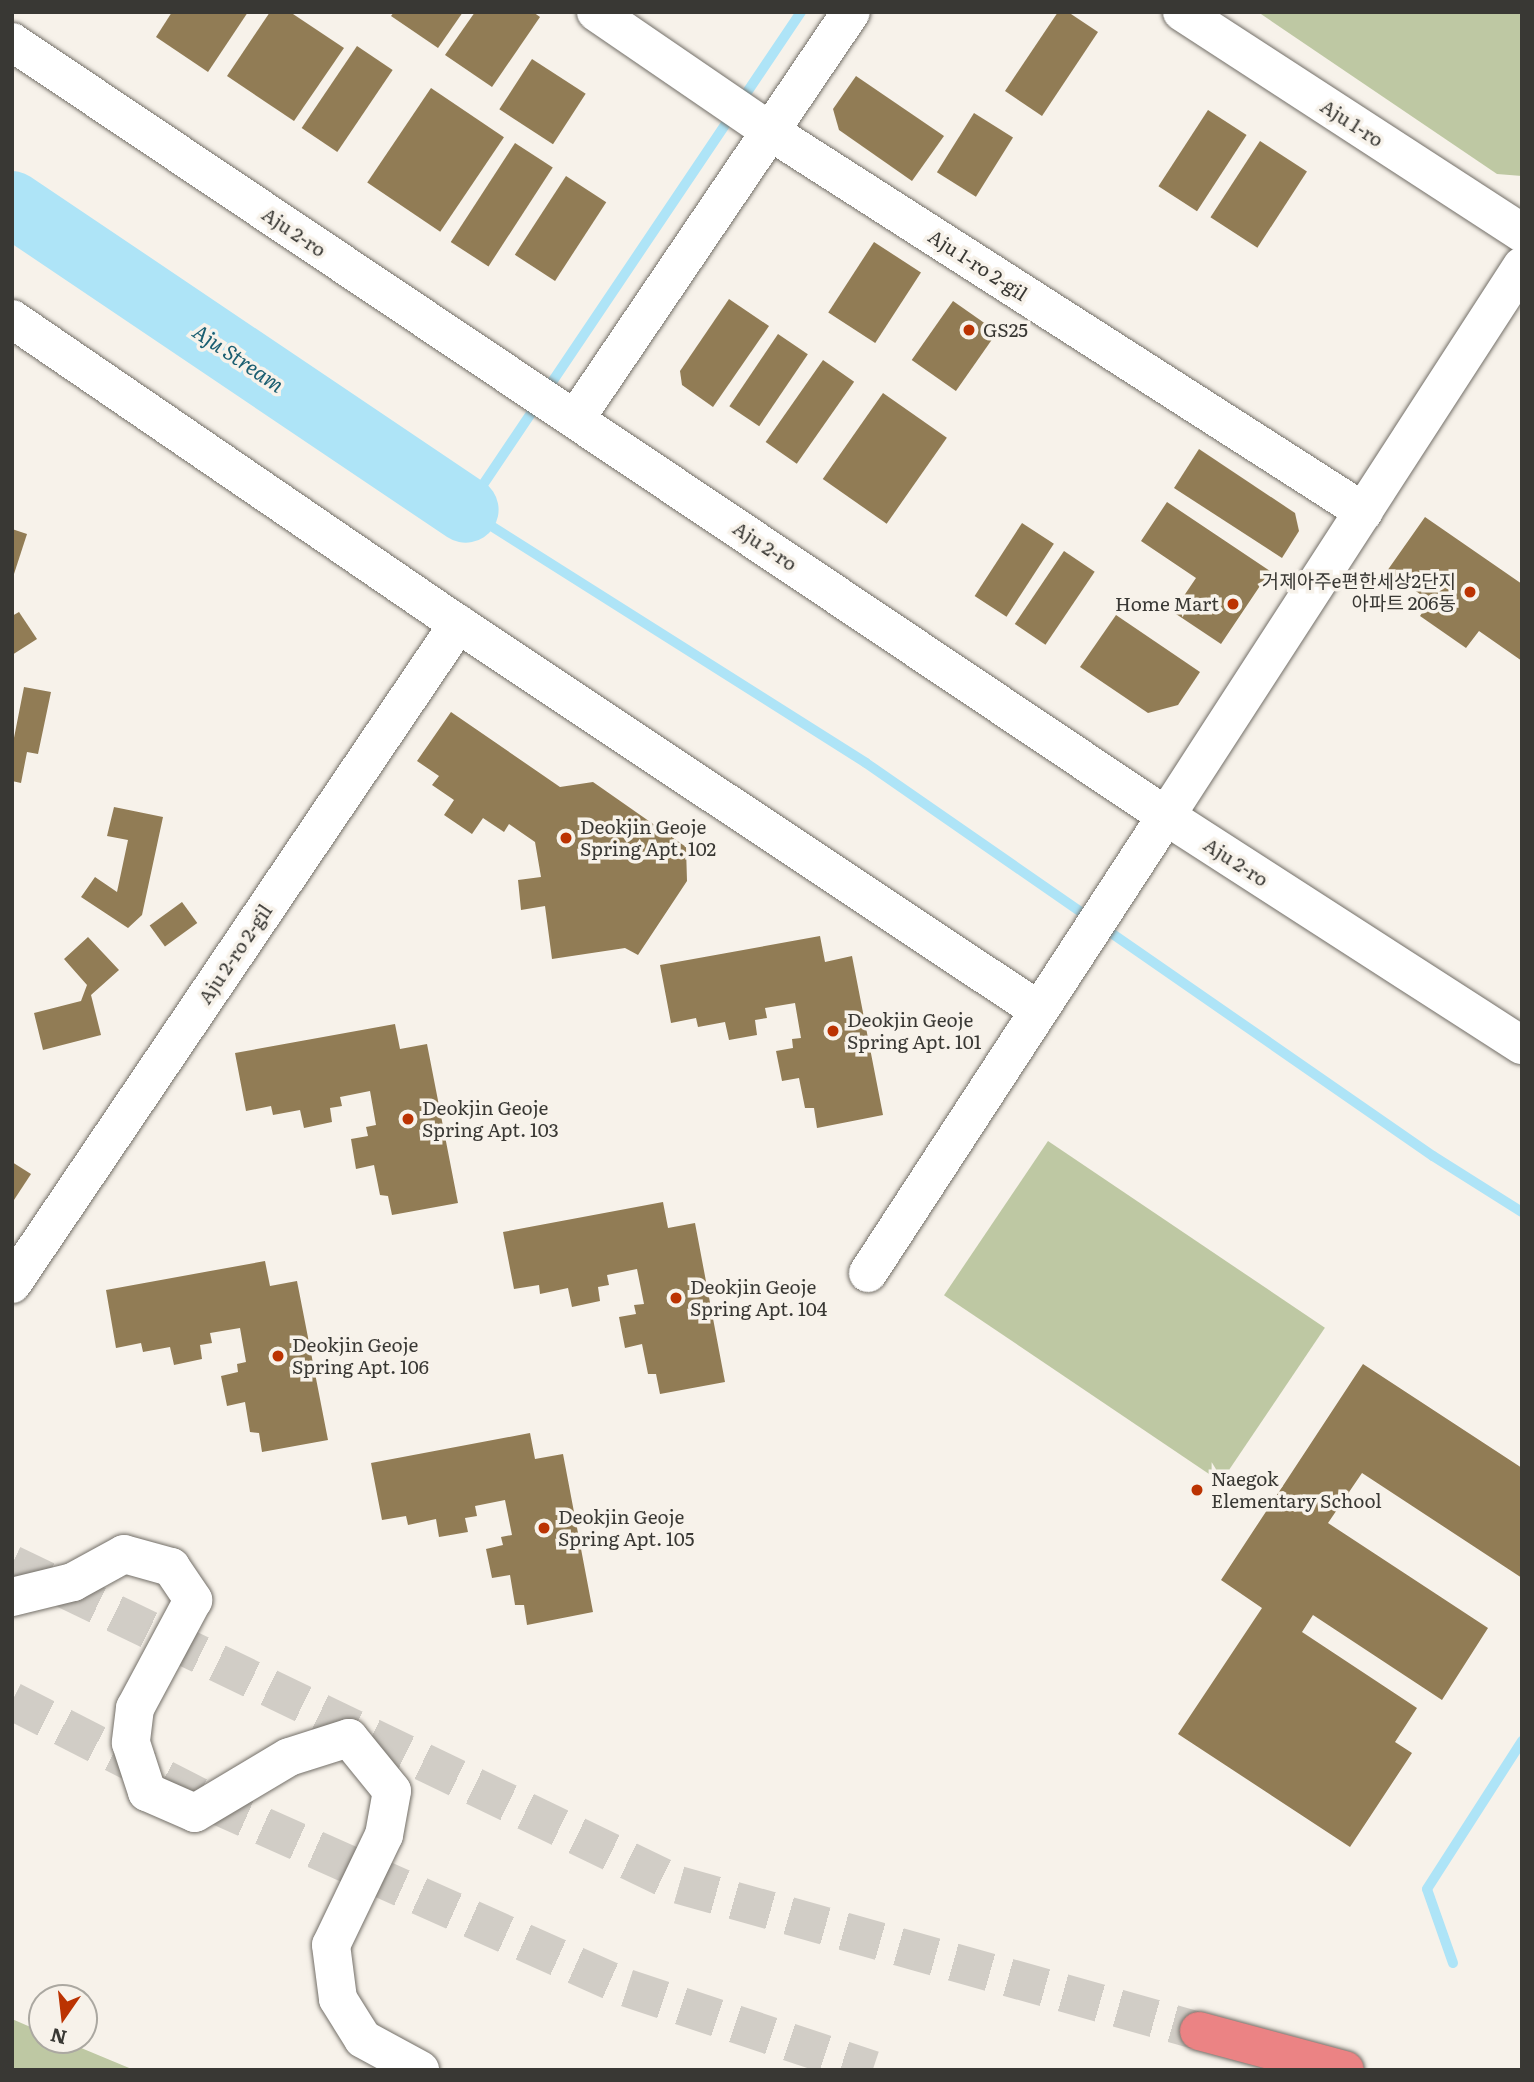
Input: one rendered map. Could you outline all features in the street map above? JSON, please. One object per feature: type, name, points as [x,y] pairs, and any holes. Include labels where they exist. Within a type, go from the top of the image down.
[{"type":"highway","points":[[1199,2031],[1345,2070]]},
{"type":"street","name":"Aju 1-ro 2-gil","points":[[596,12],[771,132],[1364,512]]},
{"type":"street","points":[[576,418],[851,12]]},
{"type":"street","name":"Aju 1-ro","points":[[1182,12],[1522,233]]},
{"type":"street","name":"Aju 2-ro","points":[[12,42],[513,379],[576,418],[1166,817],[1522,1045]]},
{"type":"street","points":[[868,1273],[1522,266]]},
{"type":"street","points":[[12,319],[458,624],[1038,1010]]},
{"type":"street","name":"Aju 2-ro 2-gil","points":[[12,1284],[458,624]]},
{"type":"street","points":[[12,1597],[73,1582],[124,1554],[172,1567],[193,1600],[135,1708],[131,1742],[147,1793],[195,1813],[289,1757],[349,1738],[392,1791],[384,1835],[331,1945],[338,1999],[363,2039],[420,2070]]},
{"type":"green space","points":[[1258,12],[1522,12],[1522,176],[1497,174]]},
{"type":"green space","points":[[1048,1141],[1325,1328],[1221,1482],[944,1295]]},
{"type":"green space","points":[[12,2019],[28,2026],[28,2054],[96,2054],[134,2070],[12,2070]]},
{"type":"building","points":[[172,12],[248,12],[208,72],[156,37]]},
{"type":"building","points":[[270,12],[290,12],[344,48],[294,121],[227,76]]},
{"type":"building","points":[[394,12],[463,12],[438,48],[391,16]]},
{"type":"building","points":[[475,12],[533,12],[540,17],[492,87],[445,55]]},
{"type":"building","points":[[1058,12],[1068,12],[1098,32],[1042,116],[1005,91]]},
{"type":"building","points":[[357,46],[393,70],[337,152],[302,128]]},
{"type":"building","points":[[532,59],[586,94],[553,144],[499,109]]},
{"type":"building","points":[[856,76],[944,136],[912,181],[839,130],[833,109]]},
{"type":"building","points":[[431,88],[504,137],[440,232],[367,183]]},
{"type":"building","points":[[1208,110],[1247,135],[1197,211],[1158,186]]},
{"type":"building","points":[[974,113],[1013,137],[976,197],[937,172]]},
{"type":"building","points":[[1260,141],[1307,171],[1257,248],[1210,217]]},
{"type":"building","points":[[515,143],[553,168],[488,266],[451,242]]},
{"type":"building","points":[[566,176],[606,202],[555,281],[515,255]]},
{"type":"building","points":[[874,242],[921,272],[875,343],[828,312]]},
{"type":"building","points":[[729,299],[769,326],[713,407],[682,385],[680,371]]},
{"type":"building","points":[[953,301],[997,332],[956,391],[912,360]]},
{"type":"building","points":[[778,334],[808,354],[759,426],[729,406]]},
{"type":"building","points":[[823,360],[854,382],[797,464],[766,442]]},
{"type":"building","points":[[883,393],[947,438],[887,524],[823,479]]},
{"type":"building","points":[[1199,449],[1295,513],[1299,531],[1282,558],[1174,488]]},
{"type":"building","points":[[1167,502],[1270,571],[1221,644],[1173,612],[1196,578],[1141,541]]},
{"type":"building","name":"거제아주e편한세상2단지 아파트 206동","points":[[1425,517],[1522,584],[1522,661],[1479,631],[1466,648],[1420,616],[1430,601],[1387,571]]},
{"type":"building","points":[[1022,523],[1054,544],[1006,617],[975,596]]},
{"type":"building","points":[[12,529],[27,534],[13,577],[12,577]]},
{"type":"building","points":[[1064,551],[1095,572],[1045,645],[1015,624]]},
{"type":"building","points":[[19,612],[37,639],[12,655],[12,616]]},
{"type":"building","points":[[1116,615],[1200,672],[1178,705],[1148,713],[1080,667]]},
{"type":"building","points":[[24,687],[51,692],[38,754],[27,752],[21,783],[12,781],[12,748]]},
{"type":"building","name":"Deokjin Geoje Spring Apt. 102","points":[[451,712],[560,787],[593,782],[686,847],[687,881],[638,955],[625,948],[552,959],[545,906],[521,910],[518,880],[541,877],[535,842],[509,824],[504,832],[483,818],[472,834],[444,815],[454,800],[432,785],[439,776],[417,761]]},
{"type":"building","points":[[114,807],[163,817],[142,915],[128,928],[81,897],[95,877],[117,892],[128,840],[107,836]]},
{"type":"building","points":[[182,902],[197,923],[165,947],[150,926]]},
{"type":"building","name":"Deokjin Geoje Spring Apt. 101","points":[[820,936],[825,962],[852,956],[883,1115],[817,1128],[814,1108],[805,1108],[799,1078],[782,1081],[776,1051],[793,1048],[792,1039],[801,1038],[795,1003],[765,1008],[767,1018],[755,1020],[757,1035],[729,1040],[725,1022],[698,1027],[696,1018],[671,1023],[660,965]]},
{"type":"building","points":[[88,937],[119,970],[91,995],[101,1035],[43,1050],[34,1013],[81,1001],[87,985],[64,959]]},
{"type":"building","name":"Deokjin Geoje Spring Apt. 103","points":[[395,1024],[400,1049],[427,1044],[458,1203],[392,1215],[388,1196],[380,1195],[374,1165],[356,1169],[351,1139],[368,1136],[366,1127],[376,1125],[370,1091],[340,1097],[342,1106],[330,1108],[332,1122],[304,1128],[300,1110],[273,1115],[271,1106],[246,1111],[235,1053]]},
{"type":"building","points":[[12,1162],[31,1174],[12,1203]]},
{"type":"building","name":"Deokjin Geoje Spring Apt. 104","points":[[663,1202],[668,1228],[695,1223],[725,1382],[660,1394],[656,1374],[648,1374],[642,1344],[625,1348],[619,1317],[636,1314],[634,1305],[644,1304],[637,1269],[607,1275],[609,1285],[598,1287],[600,1301],[572,1307],[568,1288],[540,1294],[539,1285],[514,1289],[503,1232]]},
{"type":"building","name":"Deokjin Geoje Spring Apt. 106","points":[[265,1261],[270,1286],[297,1281],[328,1440],[262,1452],[259,1433],[250,1432],[245,1402],[227,1406],[221,1376],[238,1372],[237,1364],[246,1362],[240,1328],[210,1333],[212,1343],[200,1345],[202,1359],[174,1365],[170,1347],[143,1352],[141,1343],[116,1348],[106,1290]]},
{"type":"building","points":[[1363,1364],[1522,1468],[1522,1578],[1362,1473],[1328,1523],[1488,1628],[1442,1700],[1313,1615],[1302,1632],[1417,1708],[1395,1742],[1412,1753],[1350,1847],[1178,1734],[1262,1608],[1221,1580]]},
{"type":"building","name":"Deokjin Geoje Spring Apt. 105","points":[[530,1433],[535,1459],[563,1454],[593,1612],[527,1625],[524,1605],[515,1605],[510,1575],[492,1578],[486,1549],[503,1545],[501,1537],[512,1535],[505,1500],[475,1506],[477,1516],[465,1518],[468,1532],[439,1537],[436,1519],[408,1525],[406,1516],[382,1520],[371,1463]]},
{"type":"waterway","points":[[801,12],[466,510],[866,763],[1433,1156],[1522,1212]]},
{"type":"waterway","name":"Aju Stream","points":[[12,204],[466,510]]},
{"type":"waterway","points":[[1453,1963],[1427,1889],[1522,1741]]},
{"type":"tunnel","points":[[12,1564],[679,1885],[1199,2031]]},
{"type":"tunnel","points":[[12,1701],[211,1803],[627,1988],[873,2070]]},
{"type":"place","name":"GS25","points":[[969,330]]},
{"type":"place","name":"거제아주e편한세상2단지 아파트 206동","points":[[1470,592]]},
{"type":"place","name":"Home Mart","points":[[1233,604]]},
{"type":"place","name":"Deokjin Geoje Spring Apt. 102","points":[[566,838]]},
{"type":"place","name":"Deokjin Geoje Spring Apt. 101","points":[[833,1031]]},
{"type":"place","name":"Deokjin Geoje Spring Apt. 103","points":[[408,1119]]},
{"type":"place","name":"Deokjin Geoje Spring Apt. 104","points":[[676,1298]]},
{"type":"place","name":"Deokjin Geoje Spring Apt. 106","points":[[278,1356]]},
{"type":"place","name":"Naegok Elementary School","points":[[1197,1490]]},
{"type":"place","name":"Deokjin Geoje Spring Apt. 105","points":[[544,1528]]}]
